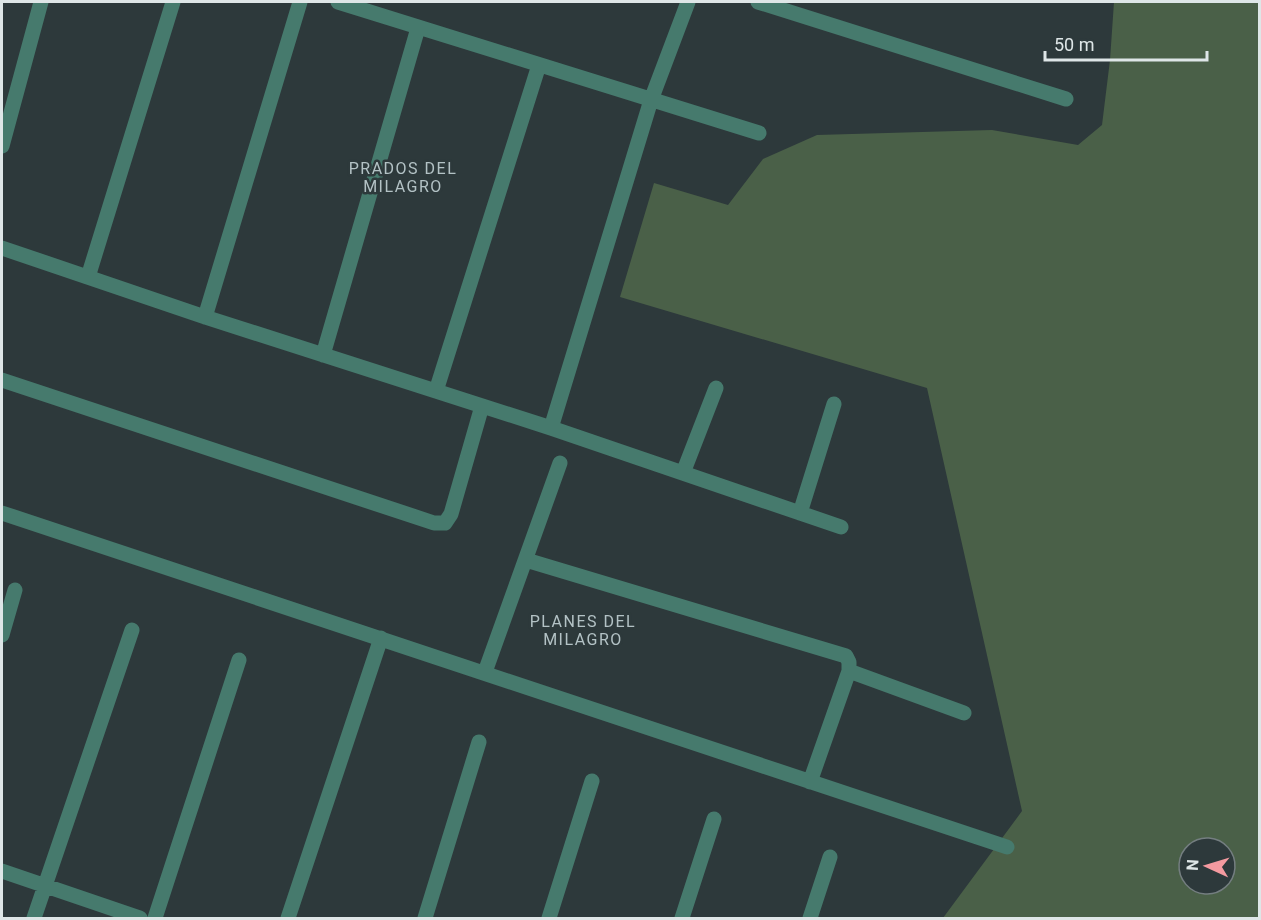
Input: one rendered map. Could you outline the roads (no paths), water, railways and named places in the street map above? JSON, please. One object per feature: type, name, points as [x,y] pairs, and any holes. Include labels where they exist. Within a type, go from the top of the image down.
[{"type":"street","points":[[2,146],[41,2]]},
{"type":"street","points":[[88,277],[173,2]]},
{"type":"street","points":[[205,317],[300,2]]},
{"type":"street","points":[[338,2],[759,133]]},
{"type":"street","points":[[551,428],[651,100],[688,2]]},
{"type":"street","points":[[758,2],[1066,99]]},
{"type":"street","points":[[323,355],[418,28]]},
{"type":"street","points":[[436,391],[539,65]]},
{"type":"street","points":[[2,248],[205,317],[551,428],[841,527]]},
{"type":"street","points":[[2,380],[434,523],[445,523],[451,514],[482,406]]},
{"type":"street","points":[[683,473],[716,388]]},
{"type":"street","points":[[800,513],[834,404]]},
{"type":"street","points":[[485,672],[560,464]]},
{"type":"street","points":[[2,513],[1007,847]]},
{"type":"street","points":[[526,560],[846,656],[849,671],[810,782]]},
{"type":"street","points":[[2,635],[15,590]]},
{"type":"street","points":[[34,918],[132,630]]},
{"type":"street","points":[[288,918],[381,638]]},
{"type":"street","points":[[155,918],[239,660]]},
{"type":"street","points":[[849,671],[964,713]]},
{"type":"street","points":[[425,918],[479,742]]},
{"type":"street","points":[[549,918],[592,781]]},
{"type":"street","points":[[682,918],[714,819]]},
{"type":"street","points":[[810,918],[830,857]]},
{"type":"street","points":[[2,871],[140,918]]},
{"type":"district","name":"PRADOS DEL MILAGRO","points":[[403,177]]},
{"type":"district","name":"PLANES DEL MILAGRO","points":[[583,630]]}]
